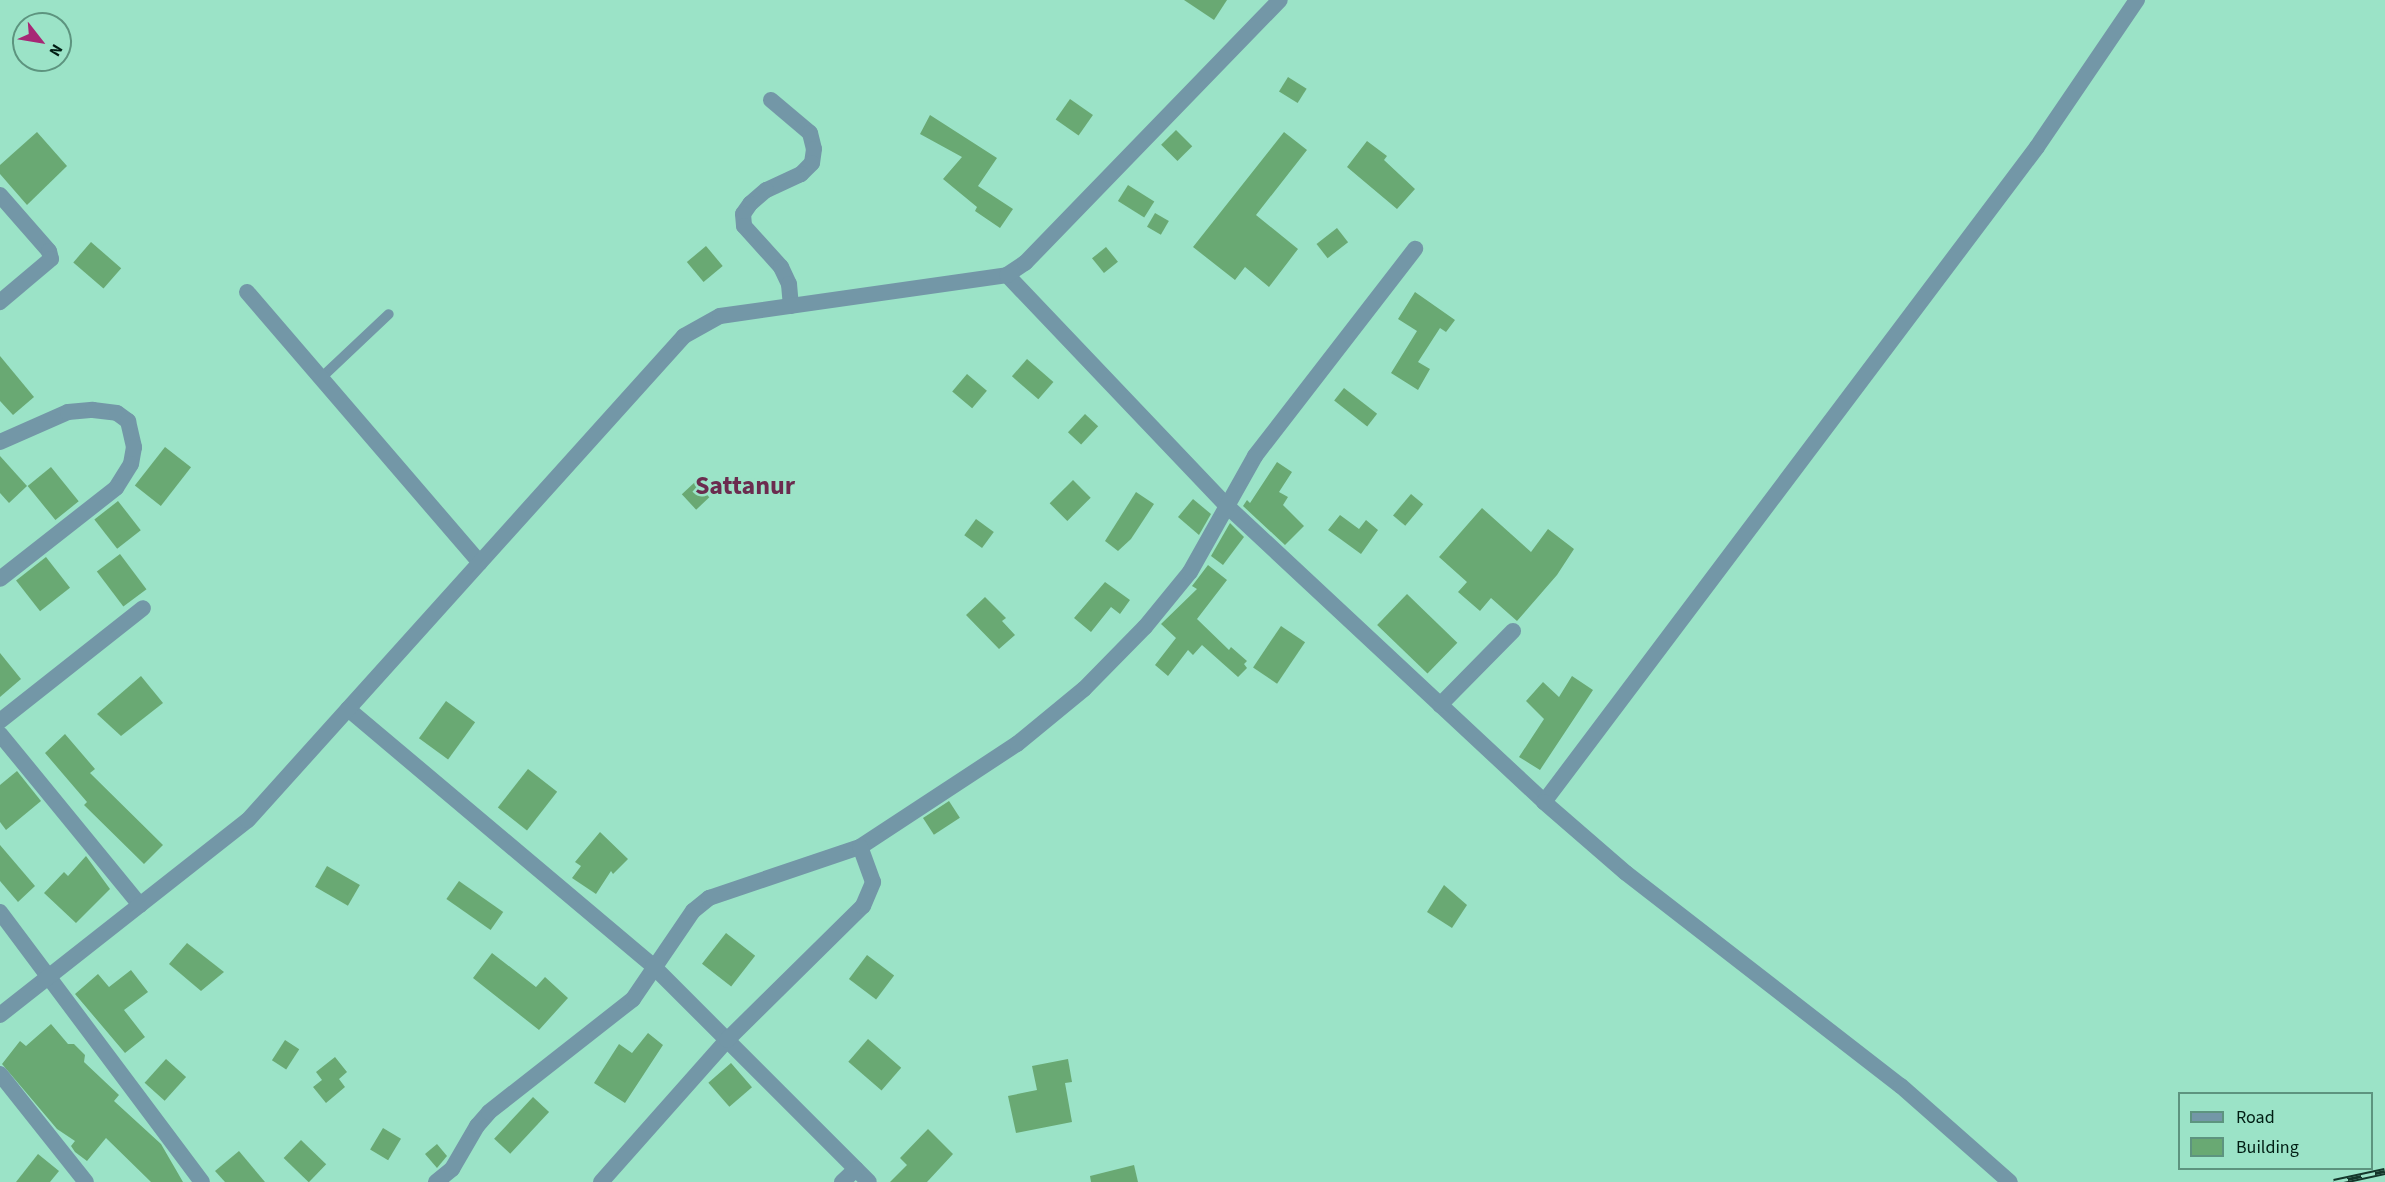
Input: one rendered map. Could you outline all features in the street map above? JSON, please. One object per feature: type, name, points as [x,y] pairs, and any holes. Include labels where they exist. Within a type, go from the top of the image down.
[{"type":"street","points":[[0,1015],[47,975],[248,820],[684,336],[720,316],[1007,275],[1025,263],[1280,0]]},
{"type":"street","points":[[1544,802],[2037,147],[2137,0]]},
{"type":"street","points":[[771,100],[810,133],[814,149],[812,163],[801,174],[766,190],[750,204],[743,214],[744,226],[782,267],[789,284],[791,306]]},
{"type":"street","points":[[0,195],[49,251],[51,259],[0,302]]},
{"type":"street","points":[[436,1182],[452,1169],[477,1126],[489,1112],[633,999],[653,966],[693,911],[709,898],[860,848],[1007,751],[1084,689],[1145,627],[1190,572],[1214,534],[1226,505],[1255,456],[1415,249]]},
{"type":"street","points":[[1007,275],[1226,505],[1544,802],[1626,873],[1901,1086],[2010,1182]]},
{"type":"street","points":[[247,292],[480,563]]},
{"type":"street","points":[[0,442],[68,412],[93,410],[117,413],[128,421],[134,447],[130,464],[116,489],[0,579]]},
{"type":"street","points":[[0,721],[143,608]]},
{"type":"street","points":[[1440,705],[1512,631]]},
{"type":"street","points":[[348,709],[653,966],[869,1182]]},
{"type":"street","points":[[0,734],[140,905]]},
{"type":"street","points":[[601,1182],[727,1040],[863,906],[873,882],[860,848]]},
{"type":"street","points":[[0,912],[202,1182]]},
{"type":"street","points":[[0,1074],[86,1182]]},
{"type":"street","points":[[842,1182],[856,1169]]},
{"type":"lane","points":[[321,378],[389,314]]},
{"type":"building","points":[[1184,0],[1227,0],[1214,20]]},
{"type":"building","points":[[1288,77],[1307,89],[1298,103],[1279,91]]},
{"type":"building","points":[[1070,99],[1093,115],[1079,136],[1056,119]]},
{"type":"building","points":[[930,115],[997,158],[978,186],[1013,209],[1000,228],[975,211],[977,207],[943,179],[962,157],[920,134]]},
{"type":"building","points":[[1176,130],[1192,146],[1177,161],[1161,145]]},
{"type":"building","points":[[37,132],[67,166],[27,205],[0,174],[0,165]]},
{"type":"building","points":[[1284,132],[1307,150],[1256,215],[1298,249],[1269,287],[1245,267],[1235,280],[1193,247]]},
{"type":"building","points":[[1367,141],[1387,156],[1384,160],[1415,189],[1397,209],[1347,167]]},
{"type":"building","points":[[1128,185],[1154,201],[1144,218],[1118,201]]},
{"type":"building","points":[[1155,213],[1169,221],[1161,235],[1147,227]]},
{"type":"building","points":[[1337,228],[1348,242],[1328,258],[1317,244]]},
{"type":"building","points":[[91,242],[121,268],[103,289],[73,262]]},
{"type":"building","points":[[706,246],[723,266],[704,282],[687,262]]},
{"type":"building","points":[[1106,247],[1118,262],[1104,273],[1092,258]]},
{"type":"building","points":[[1415,292],[1455,320],[1446,332],[1440,328],[1418,362],[1430,369],[1418,390],[1391,373],[1417,331],[1398,319]]},
{"type":"building","points":[[0,356],[34,397],[13,415],[0,401]]},
{"type":"building","points":[[1027,359],[1053,382],[1038,399],[1012,376]]},
{"type":"building","points":[[967,374],[987,391],[972,408],[952,392]]},
{"type":"building","points":[[1344,388],[1377,414],[1367,426],[1334,401]]},
{"type":"building","points":[[1085,414],[1098,426],[1081,445],[1068,432]]},
{"type":"building","points":[[165,447],[191,467],[161,506],[135,486]]},
{"type":"building","points":[[0,456],[27,486],[9,503],[0,493]]},
{"type":"building","points":[[1277,462],[1292,472],[1279,492],[1288,497],[1283,505],[1304,526],[1285,545],[1243,506],[1247,500],[1250,503]]},
{"type":"building","points":[[51,467],[79,501],[55,520],[28,486]]},
{"type":"building","points":[[1073,480],[1091,498],[1067,521],[1050,503]]},
{"type":"building","points":[[695,482],[709,497],[696,510],[682,494]]},
{"type":"building","points":[[1136,492],[1154,504],[1131,539],[1118,551],[1105,541]]},
{"type":"building","points":[[1411,494],[1423,504],[1405,526],[1393,515]]},
{"type":"building","points":[[1193,499],[1211,514],[1199,535],[1178,517]]},
{"type":"building","points":[[118,501],[141,530],[117,549],[94,519]]},
{"type":"building","points":[[1482,508],[1531,552],[1548,529],[1574,549],[1557,575],[1517,621],[1491,598],[1480,611],[1458,592],[1467,582],[1439,557]]},
{"type":"building","points":[[1340,515],[1359,529],[1366,520],[1378,530],[1361,554],[1328,530]]},
{"type":"building","points":[[976,519],[994,532],[982,548],[964,535]]},
{"type":"building","points":[[1230,523],[1244,537],[1223,565],[1211,556]]},
{"type":"building","points":[[120,554],[146,589],[123,607],[97,571]]},
{"type":"building","points":[[46,557],[70,588],[40,611],[16,580]]},
{"type":"building","points":[[1208,565],[1227,580],[1197,619],[1229,650],[1231,647],[1247,661],[1244,664],[1247,668],[1238,677],[1202,645],[1193,655],[1188,650],[1168,676],[1155,665],[1176,638],[1161,624],[1197,589],[1192,586]]},
{"type":"building","points":[[1105,582],[1130,600],[1120,614],[1111,607],[1091,632],[1074,618]]},
{"type":"building","points":[[1407,594],[1457,643],[1427,674],[1377,625]]},
{"type":"building","points":[[985,597],[1006,618],[1002,621],[1015,635],[999,649],[966,615]]},
{"type":"building","points":[[1281,626],[1305,642],[1277,684],[1253,667]]},
{"type":"building","points":[[0,653],[21,679],[0,697]]},
{"type":"building","points":[[141,676],[163,703],[121,736],[97,714]]},
{"type":"building","points":[[1572,676],[1593,690],[1540,770],[1519,757],[1544,719],[1526,701],[1543,682],[1559,697]]},
{"type":"building","points":[[446,701],[475,722],[448,759],[419,738]]},
{"type":"building","points":[[65,734],[95,769],[90,773],[163,845],[144,864],[84,805],[87,802],[45,753]]},
{"type":"building","points":[[528,769],[557,792],[527,830],[498,808]]},
{"type":"building","points":[[17,771],[41,801],[6,830],[0,822],[0,785]]},
{"type":"building","points":[[949,801],[960,818],[934,835],[923,818]]},
{"type":"building","points":[[600,832],[628,859],[613,874],[611,871],[596,894],[572,878],[581,866],[575,862]]},
{"type":"building","points":[[0,845],[35,886],[18,902],[0,881]]},
{"type":"building","points":[[86,856],[110,889],[76,923],[44,893],[64,872],[68,876]]},
{"type":"building","points":[[327,866],[360,885],[348,906],[315,887]]},
{"type":"building","points":[[459,881],[503,912],[491,930],[446,899]]},
{"type":"building","points":[[1444,885],[1467,905],[1452,928],[1427,912]]},
{"type":"building","points":[[726,933],[755,956],[731,987],[702,964]]},
{"type":"building","points":[[187,943],[224,972],[201,991],[169,964]]},
{"type":"building","points":[[492,953],[536,987],[545,977],[568,998],[539,1030],[473,978]]},
{"type":"building","points":[[867,955],[894,975],[876,999],[849,979]]},
{"type":"building","points":[[131,970],[148,992],[124,1010],[145,1037],[125,1053],[75,994],[98,974],[109,987]]},
{"type":"building","points":[[51,1024],[68,1044],[74,1044],[85,1055],[84,1062],[119,1095],[114,1101],[161,1144],[183,1182],[151,1182],[106,1138],[87,1161],[75,1152],[71,1146],[75,1141],[57,1129],[2,1064],[20,1041],[26,1046]]},
{"type":"building","points":[[648,1033],[663,1045],[625,1103],[594,1083],[619,1044],[632,1053]]},
{"type":"building","points":[[868,1039],[901,1068],[882,1091],[848,1062]]},
{"type":"building","points":[[285,1040],[299,1049],[286,1069],[272,1060]]},
{"type":"building","points":[[335,1057],[347,1072],[339,1079],[345,1087],[326,1103],[313,1087],[322,1080],[316,1072]]},
{"type":"building","points":[[166,1059],[186,1077],[165,1101],[145,1083]]},
{"type":"building","points":[[1068,1059],[1072,1082],[1065,1083],[1072,1122],[1016,1133],[1008,1096],[1037,1090],[1032,1066]]},
{"type":"building","points":[[731,1063],[752,1087],[729,1107],[708,1083]]},
{"type":"building","points":[[533,1097],[549,1112],[510,1154],[494,1139]]},
{"type":"building","points":[[383,1128],[401,1139],[388,1160],[370,1149]]},
{"type":"building","points":[[928,1129],[953,1154],[927,1182],[890,1182],[907,1165],[900,1158]]},
{"type":"building","points":[[301,1140],[326,1164],[309,1182],[284,1158]]},
{"type":"building","points":[[437,1144],[447,1156],[437,1168],[425,1154]]},
{"type":"building","points":[[239,1151],[265,1182],[225,1182],[215,1171]]},
{"type":"building","points":[[38,1154],[59,1171],[50,1182],[16,1182]]},
{"type":"building","points":[[1134,1165],[1138,1182],[1091,1182],[1090,1176]]},
{"type":"railway","points":[[2334,1182],[2385,1171]]},
{"type":"district","name":"Sattanur","points":[[745,486]]}]
